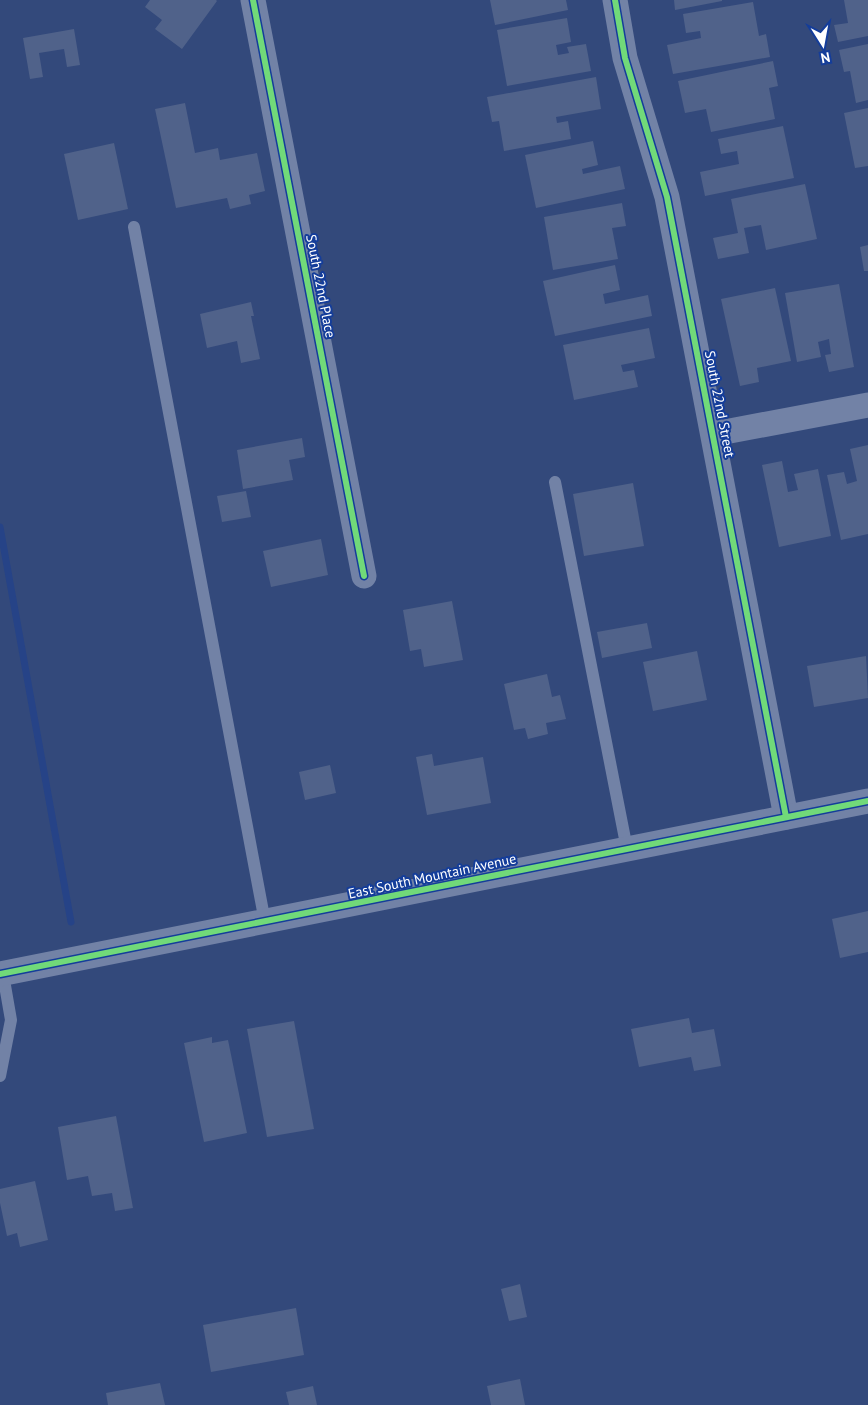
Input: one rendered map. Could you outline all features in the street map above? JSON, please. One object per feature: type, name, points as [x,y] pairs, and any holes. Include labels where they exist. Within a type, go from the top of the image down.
[{"type":"street","name":"South 22nd Place","points":[[253,0],[364,576]]},
{"type":"street","name":"South 22nd Street","points":[[615,0],[625,58],[667,197],[786,817]]},
{"type":"street","points":[[714,434],[868,405]]},
{"type":"street","name":"East South Mountain Avenue","points":[[1,974],[868,801]]},
{"type":"lane","points":[[134,227],[265,922]]},
{"type":"lane","points":[[555,482],[627,848]]},
{"type":"lane","points":[[0,1076],[11,1020],[1,974]]},
{"type":"building","points":[[150,0],[217,1],[182,49],[155,29],[162,20],[145,7]]},
{"type":"building","points":[[490,0],[566,0],[568,10],[495,25]]},
{"type":"building","points":[[674,0],[722,0],[722,1],[675,10]]},
{"type":"building","points":[[844,0],[868,0],[868,36],[838,42],[834,25],[848,23]]},
{"type":"building","points":[[753,2],[759,36],[766,34],[770,57],[673,74],[667,45],[701,38],[700,31],[686,33],[683,14]]},
{"type":"building","points":[[567,18],[571,42],[556,45],[558,55],[569,53],[567,47],[586,44],[591,71],[507,86],[497,30]]},
{"type":"building","points":[[74,29],[80,65],[67,67],[64,49],[39,53],[43,77],[30,79],[23,38]]},
{"type":"building","points":[[868,44],[868,100],[856,103],[850,71],[844,72],[839,50]]},
{"type":"building","points":[[773,61],[778,86],[769,88],[775,119],[711,132],[706,109],[685,113],[678,81]]},
{"type":"building","points":[[596,77],[601,109],[556,117],[557,123],[568,121],[571,139],[504,151],[499,121],[492,122],[487,97]]},
{"type":"building","points":[[185,103],[195,153],[218,148],[220,160],[257,153],[265,191],[249,195],[251,204],[230,209],[227,198],[176,208],[155,109]]},
{"type":"building","points":[[868,108],[868,166],[855,168],[844,113]]},
{"type":"building","points":[[783,126],[794,178],[705,196],[700,172],[739,164],[737,151],[721,154],[718,139]]},
{"type":"building","points":[[593,141],[598,165],[582,169],[583,174],[620,166],[625,189],[536,208],[525,155]]},
{"type":"building","points":[[114,143],[128,209],[78,220],[64,154]]},
{"type":"building","points":[[805,184],[817,239],[766,250],[761,225],[744,228],[749,253],[718,259],[713,238],[738,233],[731,199]]},
{"type":"building","points":[[622,203],[626,226],[612,228],[618,259],[553,270],[544,217]]},
{"type":"building","points":[[868,245],[868,271],[864,271],[860,247]]},
{"type":"building","points":[[615,265],[620,290],[603,294],[605,304],[648,295],[652,316],[555,336],[543,281]]},
{"type":"building","points":[[839,284],[854,367],[829,372],[825,355],[831,354],[829,339],[818,342],[821,357],[797,362],[785,293]]},
{"type":"building","points":[[775,288],[791,361],[757,368],[759,382],[740,386],[721,299]]},
{"type":"building","points":[[251,302],[254,316],[251,316],[260,359],[241,363],[237,341],[207,348],[200,314]]},
{"type":"building","points":[[649,328],[655,358],[621,365],[623,372],[634,370],[638,387],[574,400],[563,345]]},
{"type":"building","points":[[302,438],[305,457],[289,460],[293,480],[243,489],[237,450]]},
{"type":"building","points":[[868,445],[868,534],[841,540],[827,475],[844,472],[847,484],[857,481],[850,449]]},
{"type":"building","points":[[782,461],[788,492],[798,490],[794,474],[818,469],[831,536],[779,547],[762,465]]},
{"type":"building","points":[[633,483],[644,546],[584,556],[573,494]]},
{"type":"building","points":[[246,491],[251,517],[222,522],[217,496]]},
{"type":"building","points":[[321,539],[328,575],[271,587],[263,551]]},
{"type":"building","points":[[452,601],[463,660],[424,667],[421,649],[410,651],[403,610]]},
{"type":"building","points":[[647,623],[652,648],[602,658],[597,632]]},
{"type":"building","points":[[697,651],[707,700],[653,711],[643,662]]},
{"type":"building","points":[[866,656],[868,698],[814,707],[807,666]]},
{"type":"building","points":[[547,674],[552,697],[560,695],[566,719],[546,723],[548,734],[528,739],[525,728],[514,730],[504,684]]},
{"type":"building","points":[[432,754],[434,766],[483,757],[491,803],[427,815],[416,757]]},
{"type":"building","points":[[330,765],[336,793],[305,800],[299,772]]},
{"type":"building","points":[[868,911],[868,952],[840,958],[832,919]]},
{"type":"building","points":[[689,1018],[692,1033],[714,1029],[721,1066],[694,1071],[691,1057],[639,1067],[631,1029]]},
{"type":"building","points":[[294,1021],[314,1129],[267,1137],[247,1029]]},
{"type":"building","points":[[212,1037],[212,1043],[228,1040],[247,1133],[204,1142],[184,1043]]},
{"type":"building","points":[[116,1116],[133,1208],[115,1211],[112,1193],[92,1196],[88,1176],[67,1180],[58,1127]]},
{"type":"building","points":[[35,1181],[48,1240],[20,1247],[17,1233],[7,1236],[0,1203],[0,1189]]},
{"type":"building","points":[[520,1284],[527,1317],[509,1321],[501,1289]]},
{"type":"building","points":[[296,1308],[304,1355],[211,1372],[203,1325]]},
{"type":"building","points":[[520,1379],[525,1405],[491,1405],[487,1386]]},
{"type":"building","points":[[160,1383],[165,1405],[108,1405],[106,1393]]},
{"type":"building","points":[[313,1386],[317,1405],[289,1405],[286,1392]]},
{"type":"waterway","points":[[0,527],[71,922]]},
{"type":"cycle path","points":[[253,0],[364,576]]},
{"type":"cycle path","points":[[615,0],[625,58],[667,197],[786,817]]},
{"type":"cycle path","points":[[0,974],[868,801]]}]
